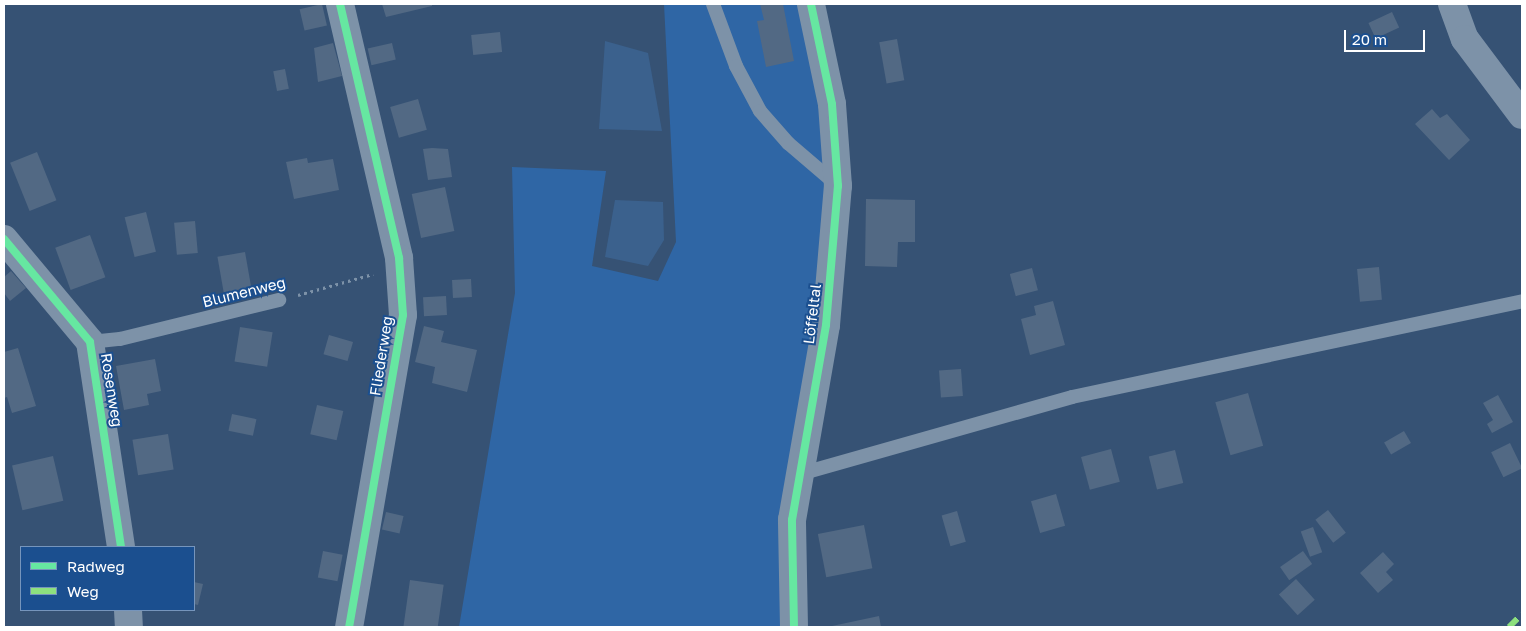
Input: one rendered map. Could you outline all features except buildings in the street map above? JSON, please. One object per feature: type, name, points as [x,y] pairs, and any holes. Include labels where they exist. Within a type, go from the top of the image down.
[{"type":"street","name":"Fliederweg","points":[[340,4],[399,258],[403,315],[349,627]]},
{"type":"street","points":[[1452,4],[1464,38],[1522,115]]},
{"type":"street","name":"Löffeltal","points":[[794,627],[792,520],[826,325],[838,186],[832,104],[816,11]]},
{"type":"street","name":"Rosenweg","points":[[4,238],[90,342],[121,546]]},
{"type":"street","points":[[128,611],[130,627]]},
{"type":"lane","points":[[713,4],[736,66],[760,110],[788,143],[838,186]]},
{"type":"lane","name":"Blumenweg","points":[[90,342],[279,300]]},
{"type":"lane","points":[[800,474],[1072,397],[1522,301]]},
{"type":"shaded area","points":[[664,4],[811,4],[832,104],[794,627],[459,627],[515,293],[512,167],[606,171],[592,266],[658,281],[676,242]]},
{"type":"shaded area","points":[[605,41],[648,53],[662,131],[599,129]]},
{"type":"shaded area","points":[[615,200],[663,202],[664,240],[648,266],[605,257]]},
{"type":"marked path","points":[[1509,627],[1522,614]]},
{"type":"cycle path","points":[[340,4],[399,258],[403,315],[349,627]]},
{"type":"cycle path","points":[[794,627],[792,520],[826,325],[838,186],[832,104],[811,4]]},
{"type":"cycle path","points":[[4,239],[90,342],[121,546]]}]
